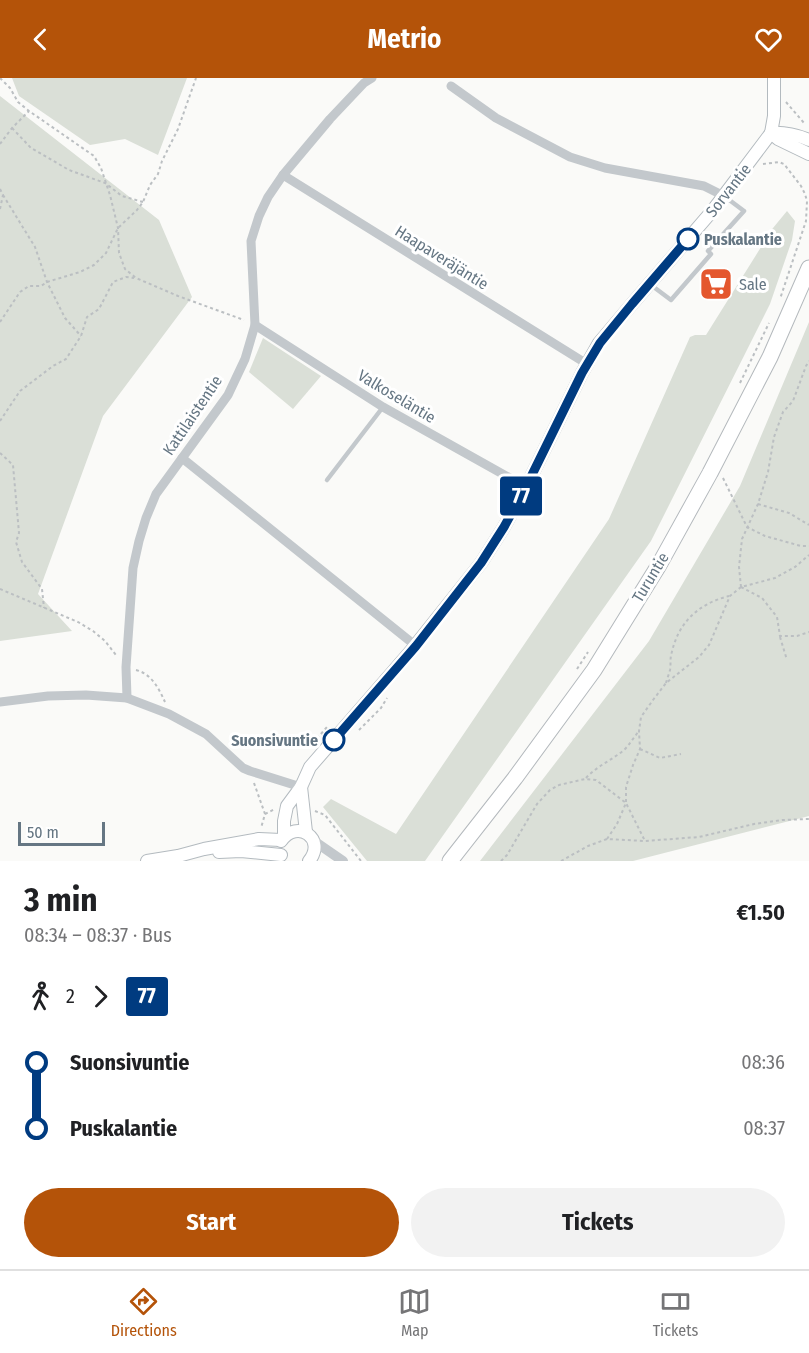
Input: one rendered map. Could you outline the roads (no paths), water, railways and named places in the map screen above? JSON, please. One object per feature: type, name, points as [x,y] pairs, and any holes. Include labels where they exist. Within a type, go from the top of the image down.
[{"type":"highway","name":"Turuntie","points":[[450,861],[515,778],[587,679],[659,565],[770,357],[809,268]]},
{"type":"main road","points":[[771,133],[774,116],[774,78]]},
{"type":"main road","points":[[771,133],[781,132],[809,140]]},
{"type":"main road","points":[[771,133],[778,140],[809,154]]},
{"type":"main road","name":"Sorvantie","points":[[283,858],[280,845],[287,806],[301,787],[310,767],[416,646],[481,563],[526,487],[586,364],[606,335],[724,196],[771,133]]},
{"type":"main road","points":[[301,787],[315,852],[309,861]]},
{"type":"main road","points":[[147,861],[259,839],[283,838],[295,830],[310,837]]},
{"type":"main road","points":[[184,855],[241,851],[283,858]]},
{"type":"street","name":"Kattilaistentie","points":[[127,698],[126,667],[133,568],[139,542],[156,494],[228,395],[245,359],[255,325],[251,241],[259,216],[282,175],[330,119],[364,83],[372,78]]},
{"type":"street","points":[[451,86],[496,118],[570,157],[605,168],[704,186],[724,196]]},
{"type":"street","name":"Haapaveräjäntie","points":[[282,175],[586,364]]},
{"type":"street","name":"Valkoseläntie","points":[[255,325],[383,407],[526,487]]},
{"type":"street","points":[[182,458],[416,646]]},
{"type":"street","points":[[0,702],[48,696],[86,695],[127,698],[169,714],[206,734],[243,768],[301,787]]},
{"type":"street","points":[[310,837],[343,861]]},
{"type":"lane","points":[[649,284],[671,300],[711,254],[708,251],[744,211],[724,196]]},
{"type":"lane","points":[[327,480],[383,407]]},
{"type":"place","name":"Puskalantie","points":[[688,239]]},
{"type":"place","name":"Sale","points":[[716,284]]},
{"type":"place","name":"Suonsivuntie","points":[[334,740]]}]
